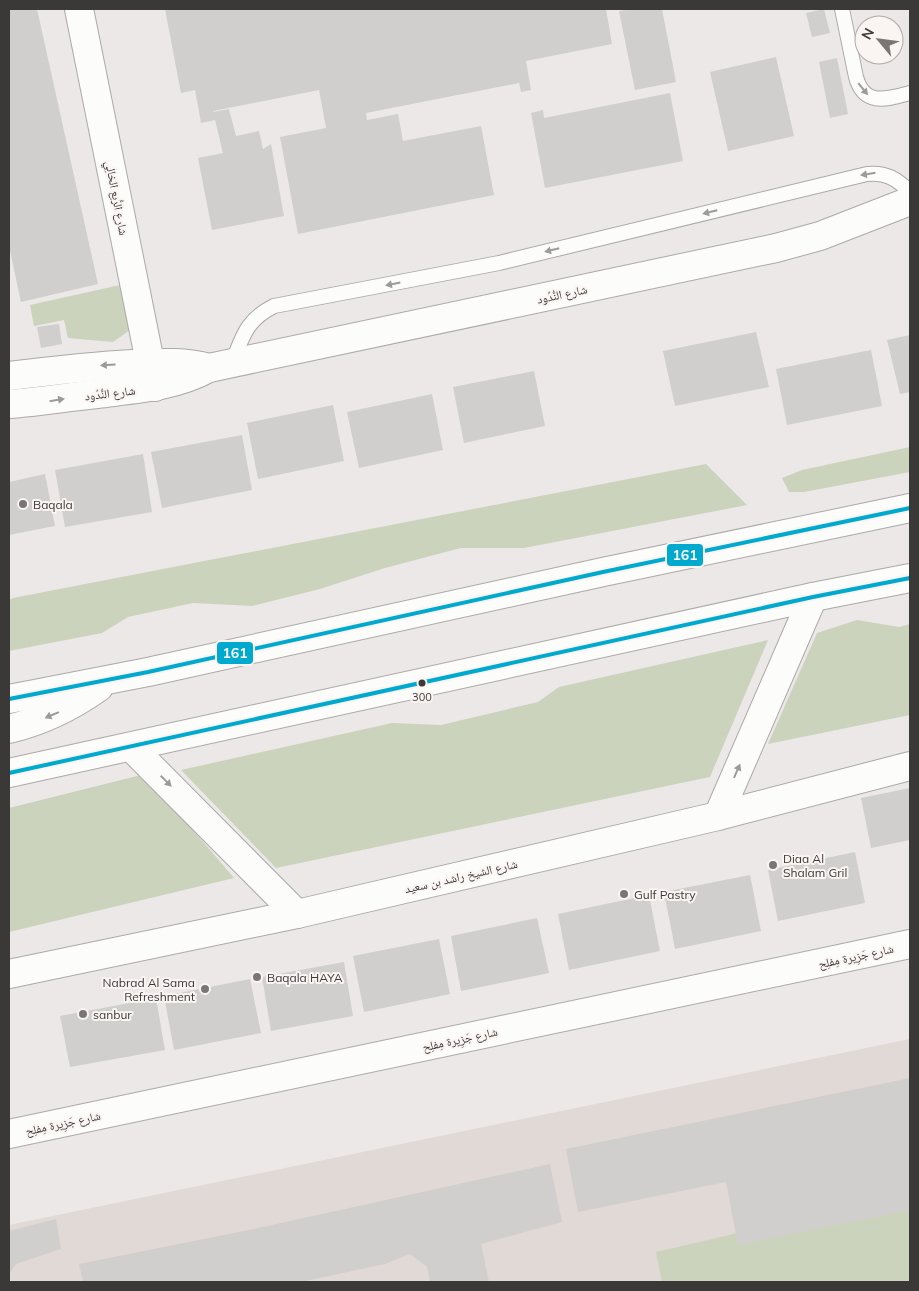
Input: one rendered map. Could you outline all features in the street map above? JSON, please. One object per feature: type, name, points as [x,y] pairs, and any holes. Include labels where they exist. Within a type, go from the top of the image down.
[{"type":"street","name":"شارع الرُّبع الخالِي","points":[[79,9],[153,375]]},
{"type":"street","name":"شارع النُّدُود","points":[[9,376],[90,366],[186,379],[221,366],[776,248],[820,236],[910,201]]},
{"type":"street","name":"شارع النُّدُود","points":[[9,404],[49,401],[153,375]]},
{"type":"street","points":[[9,699],[108,680],[603,572],[910,508]]},
{"type":"street","points":[[9,773],[813,597],[910,578]]},
{"type":"street","points":[[718,816],[813,597]]},
{"type":"street","points":[[9,729],[30,724],[58,713],[84,698],[108,680]]},
{"type":"street","points":[[131,747],[297,914]]},
{"type":"street","name":"شارع الشيخ راشد بن سعيد","points":[[9,974],[297,914],[718,816],[910,766]]},
{"type":"street","name":"شارع جَزِيرة مِفلِح","points":[[9,1134],[910,944]]},
{"type":"lane","points":[[842,9],[858,85],[863,92],[870,97],[878,99],[910,93]]},
{"type":"lane","points":[[221,366],[253,320],[274,306],[499,263],[867,174],[887,175],[896,179],[910,192]]},
{"type":"shaded area","points":[[910,1039],[910,1282],[9,1282],[9,1225]]},
{"type":"green space","points":[[129,283],[137,325],[113,342],[68,338],[64,320],[34,326],[30,305]]},
{"type":"green space","points":[[910,447],[910,472],[804,492],[789,492],[782,478],[802,470]]},
{"type":"green space","points":[[706,464],[747,505],[524,548],[461,548],[385,568],[320,589],[252,606],[193,603],[128,617],[102,633],[9,651],[9,600],[13,598]]},
{"type":"green space","points":[[857,620],[899,627],[910,624],[910,715],[768,744],[817,633]]},
{"type":"green space","points":[[768,640],[710,777],[276,868],[181,770],[392,723],[441,725],[538,702],[559,687]]},
{"type":"green space","points":[[145,774],[234,878],[9,932],[9,808]]},
{"type":"green space","points":[[910,1193],[910,1282],[662,1282],[656,1252]]},
{"type":"building","points":[[9,9],[37,9],[98,284],[21,302],[9,246]]},
{"type":"building","points":[[165,9],[606,9],[612,44],[526,61],[531,90],[521,92],[519,83],[366,113],[367,120],[398,114],[403,141],[481,126],[494,195],[298,234],[280,137],[326,128],[319,90],[213,111],[229,109],[236,136],[259,131],[263,149],[271,144],[284,216],[212,230],[198,158],[223,153],[215,120],[201,123],[195,90],[181,93]]},
{"type":"building","points":[[662,9],[676,82],[635,90],[619,11]]},
{"type":"building","points":[[824,9],[830,33],[812,37],[806,13]]},
{"type":"building","points":[[776,57],[794,136],[728,151],[710,72]]},
{"type":"building","points":[[837,58],[848,114],[830,118],[819,62]]},
{"type":"building","points":[[670,93],[683,161],[545,188],[531,113],[543,110],[544,118]]},
{"type":"building","points":[[59,324],[62,344],[41,348],[37,327]]},
{"type":"building","points":[[756,332],[769,387],[675,406],[663,351]]},
{"type":"building","points":[[910,335],[910,392],[900,394],[887,340]]},
{"type":"building","points":[[871,350],[882,406],[787,425],[776,369]]},
{"type":"building","points":[[534,371],[545,426],[464,443],[453,387]]},
{"type":"building","points":[[432,394],[443,450],[359,468],[347,412]]},
{"type":"building","points":[[333,405],[344,461],[258,479],[247,423]]},
{"type":"building","points":[[242,435],[252,490],[162,508],[151,452]]},
{"type":"building","points":[[143,454],[152,512],[65,527],[55,470]]},
{"type":"building","points":[[45,474],[55,526],[9,535],[9,482]]},
{"type":"building","points":[[910,788],[910,840],[871,848],[861,798]]},
{"type":"building","points":[[855,852],[865,903],[778,921],[768,870]]},
{"type":"building","points":[[750,875],[761,931],[675,949],[664,892]]},
{"type":"building","points":[[649,895],[660,951],[569,970],[558,914]]},
{"type":"building","points":[[537,918],[549,973],[461,991],[451,936]]},
{"type":"building","points":[[439,939],[450,994],[364,1012],[353,956]]},
{"type":"building","points":[[344,962],[353,1016],[271,1031],[262,977]]},
{"type":"building","points":[[250,979],[261,1033],[174,1050],[164,996]]},
{"type":"building","points":[[156,998],[165,1050],[70,1067],[60,1016]]},
{"type":"building","points":[[910,1078],[910,1210],[738,1245],[726,1182],[578,1212],[566,1149]]},
{"type":"building","points":[[550,1164],[562,1222],[481,1244],[489,1282],[430,1282],[427,1267],[410,1254],[385,1264],[301,1282],[83,1282],[79,1264],[258,1228]]},
{"type":"building","points":[[56,1219],[61,1249],[16,1264],[9,1274],[9,1231]]},
{"type":"transit line","name":"161","points":[[9,699],[148,672],[603,572],[910,508]]},
{"type":"transit line","name":"161","points":[[9,773],[813,597],[910,578]]},
{"type":"place","name":"Baqala","points":[[23,504]]},
{"type":"place","name":"300","points":[[422,683]]},
{"type":"place","name":"Diaa Al Shalam Gril","points":[[773,865]]},
{"type":"place","name":"Gulf Pastry","points":[[624,894]]},
{"type":"place","name":"Baqala HAYA","points":[[257,977]]},
{"type":"place","name":"Nabrad Al Sama Refreshment","points":[[205,989]]},
{"type":"place","name":"sanbur","points":[[83,1014]]}]
